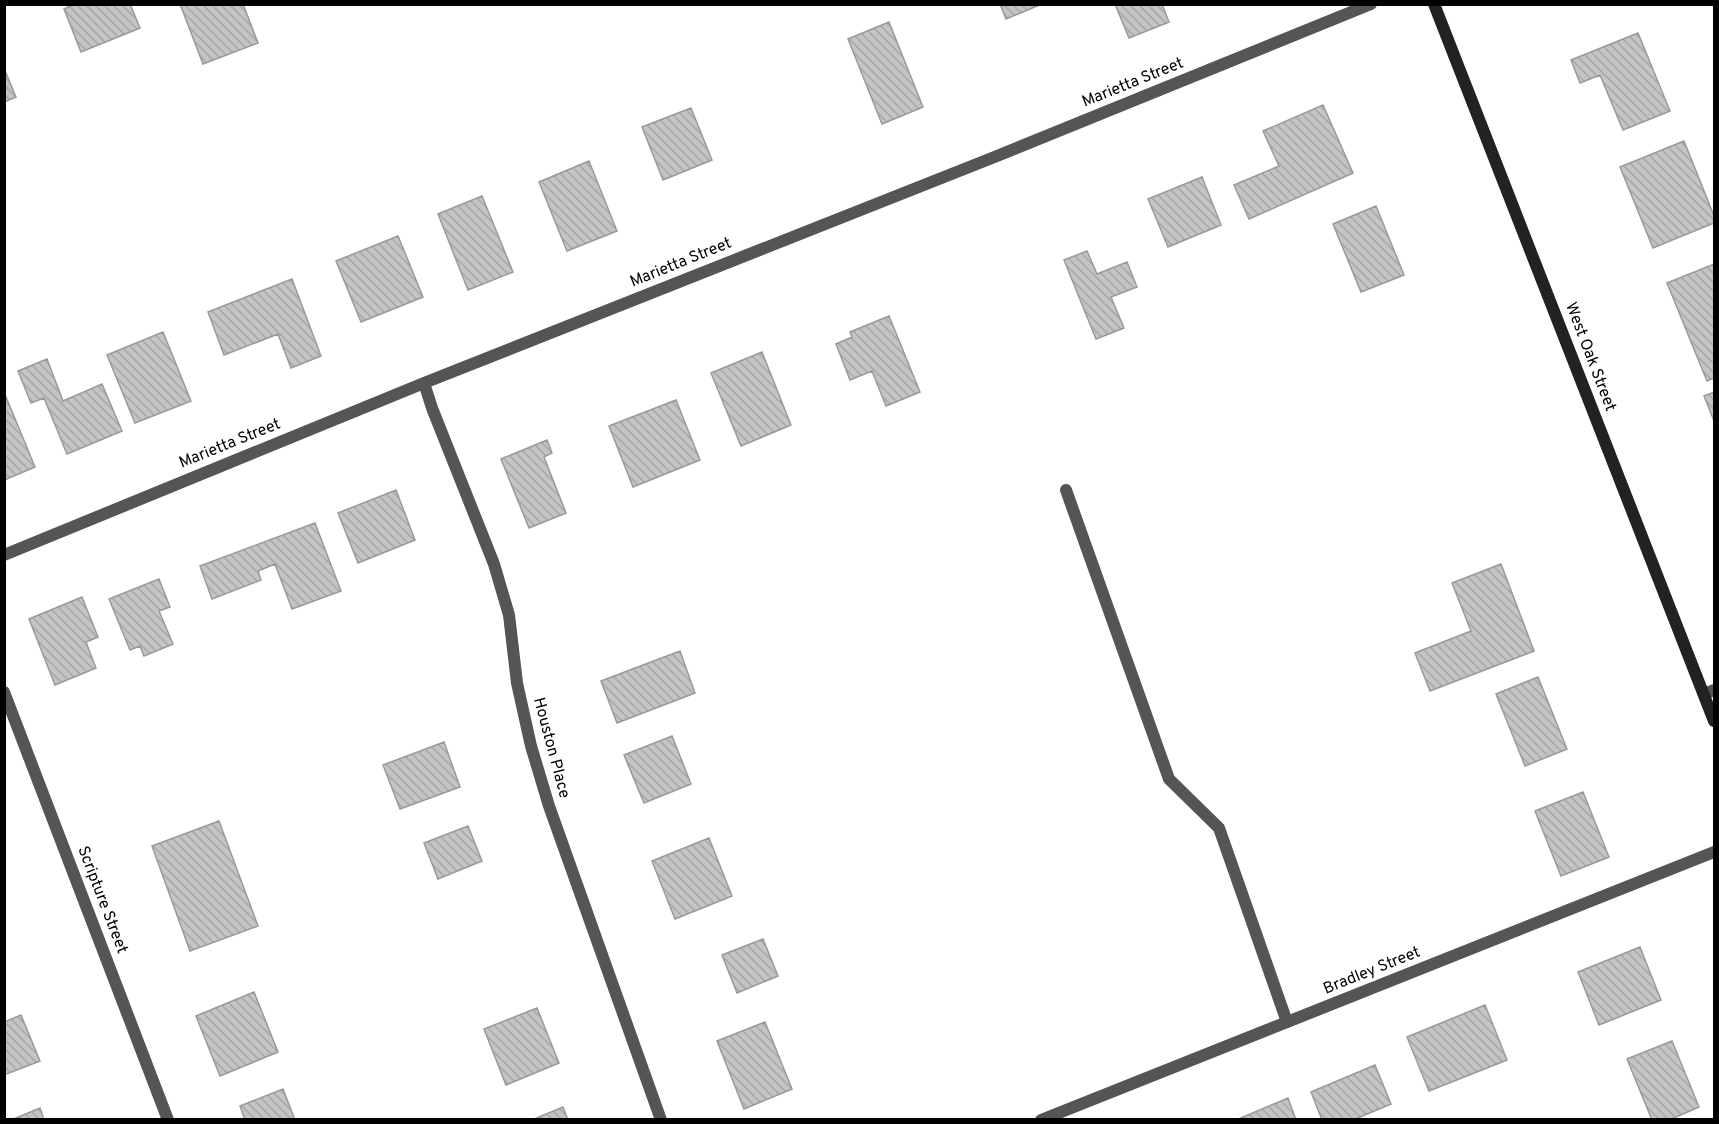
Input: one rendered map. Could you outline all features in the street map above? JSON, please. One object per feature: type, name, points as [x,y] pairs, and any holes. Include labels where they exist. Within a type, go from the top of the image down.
[{"type":"main road","name":"West Oak Street","points":[[1434,4],[1709,692],[1714,721]]},
{"type":"street","name":"Marietta Street","points":[[4,555],[424,382],[1003,153],[1371,4]]},
{"type":"street","name":"Houston Place","points":[[424,382],[432,408],[494,564],[509,615],[518,683],[534,756],[553,817],[661,1119]]},
{"type":"street","points":[[1066,490],[1169,779],[1219,828],[1287,1022]]},
{"type":"street","name":"Scripture Street","points":[[4,692],[168,1119]]},
{"type":"street","name":"Bradley Street","points":[[1041,1119],[1714,852]]},
{"type":"building","points":[[75,4],[130,4],[140,28],[81,52],[64,9]]},
{"type":"building","points":[[180,4],[243,4],[258,43],[203,64]]},
{"type":"building","points":[[1000,4],[1042,4],[1006,19]]},
{"type":"building","points":[[1115,4],[1162,4],[1169,22],[1129,38]]},
{"type":"building","points":[[889,22],[923,107],[882,124],[848,39]]},
{"type":"building","points":[[1638,33],[1670,111],[1623,130],[1600,75],[1580,83],[1571,60]]},
{"type":"building","points":[[4,68],[16,97],[4,102]]},
{"type":"building","points":[[1323,105],[1353,173],[1249,219],[1234,185],[1279,166],[1263,131]]},
{"type":"building","points":[[691,108],[712,160],[663,180],[642,127]]},
{"type":"building","points":[[1684,141],[1714,216],[1714,223],[1653,248],[1620,167]]},
{"type":"building","points":[[589,161],[617,231],[567,251],[539,182]]},
{"type":"building","points":[[1202,177],[1221,225],[1168,247],[1148,199]]},
{"type":"building","points":[[482,196],[513,272],[468,290],[438,214]]},
{"type":"building","points":[[1376,206],[1404,275],[1361,292],[1333,224]]},
{"type":"building","points":[[398,236],[423,297],[361,322],[336,261]]},
{"type":"building","points":[[1087,251],[1097,274],[1127,262],[1137,287],[1111,297],[1124,328],[1096,339],[1064,260]]},
{"type":"building","points":[[1714,264],[1714,378],[1707,381],[1667,283]]},
{"type":"building","points":[[292,279],[321,356],[291,368],[278,334],[224,355],[208,312]]},
{"type":"building","points":[[889,316],[920,392],[886,406],[872,371],[850,380],[836,344],[852,337],[850,332]]},
{"type":"building","points":[[163,332],[191,401],[135,423],[107,355]]},
{"type":"building","points":[[762,352],[791,425],[741,446],[711,373]]},
{"type":"building","points":[[47,359],[63,401],[102,384],[122,431],[67,454],[44,398],[31,403],[18,371]]},
{"type":"building","points":[[4,392],[35,467],[4,480]]},
{"type":"building","points":[[1714,392],[1714,421],[1704,396]]},
{"type":"building","points":[[676,400],[700,460],[633,487],[609,426]]},
{"type":"building","points":[[547,440],[552,453],[544,457],[566,513],[529,528],[501,459]]},
{"type":"building","points":[[396,490],[415,540],[358,563],[338,513]]},
{"type":"building","points":[[315,523],[341,591],[292,609],[275,564],[258,571],[261,580],[212,599],[200,566]]},
{"type":"building","points":[[1501,564],[1534,651],[1430,691],[1415,653],[1471,631],[1452,583]]},
{"type":"building","points":[[159,579],[170,607],[159,611],[173,644],[144,656],[140,646],[130,650],[109,599]]},
{"type":"building","points":[[82,597],[98,637],[86,642],[96,668],[55,685],[29,619]]},
{"type":"building","points":[[680,651],[695,693],[617,723],[601,681]]},
{"type":"building","points":[[1538,677],[1567,749],[1525,766],[1496,694]]},
{"type":"building","points":[[672,736],[691,784],[644,803],[624,755]]},
{"type":"building","points":[[444,742],[460,787],[400,809],[383,765]]},
{"type":"building","points":[[1583,792],[1609,857],[1561,876],[1535,811]]},
{"type":"building","points":[[219,821],[258,926],[190,951],[152,846]]},
{"type":"building","points":[[468,826],[482,861],[438,879],[424,843]]},
{"type":"building","points":[[709,838],[732,896],[675,919],[652,861]]},
{"type":"building","points":[[763,939],[778,976],[737,993],[722,955]]},
{"type":"building","points":[[1640,947],[1661,1000],[1599,1025],[1578,972]]},
{"type":"building","points":[[254,992],[278,1052],[220,1076],[196,1016]]},
{"type":"building","points":[[1485,1005],[1507,1060],[1429,1091],[1407,1037]]},
{"type":"building","points":[[537,1008],[559,1063],[506,1085],[484,1029]]},
{"type":"building","points":[[21,1015],[40,1061],[4,1075],[4,1022]]},
{"type":"building","points":[[765,1022],[792,1089],[744,1109],[717,1041]]},
{"type":"building","points":[[1672,1041],[1699,1107],[1669,1120],[1652,1120],[1627,1059]]},
{"type":"building","points":[[1375,1065],[1391,1104],[1353,1120],[1322,1120],[1311,1092]]},
{"type":"building","points":[[283,1089],[295,1120],[245,1120],[240,1106]]},
{"type":"building","points":[[1288,1098],[1296,1120],[1236,1120]]},
{"type":"building","points":[[563,1107],[568,1120],[532,1120]]},
{"type":"building","points":[[40,1108],[44,1120],[11,1120]]}]
